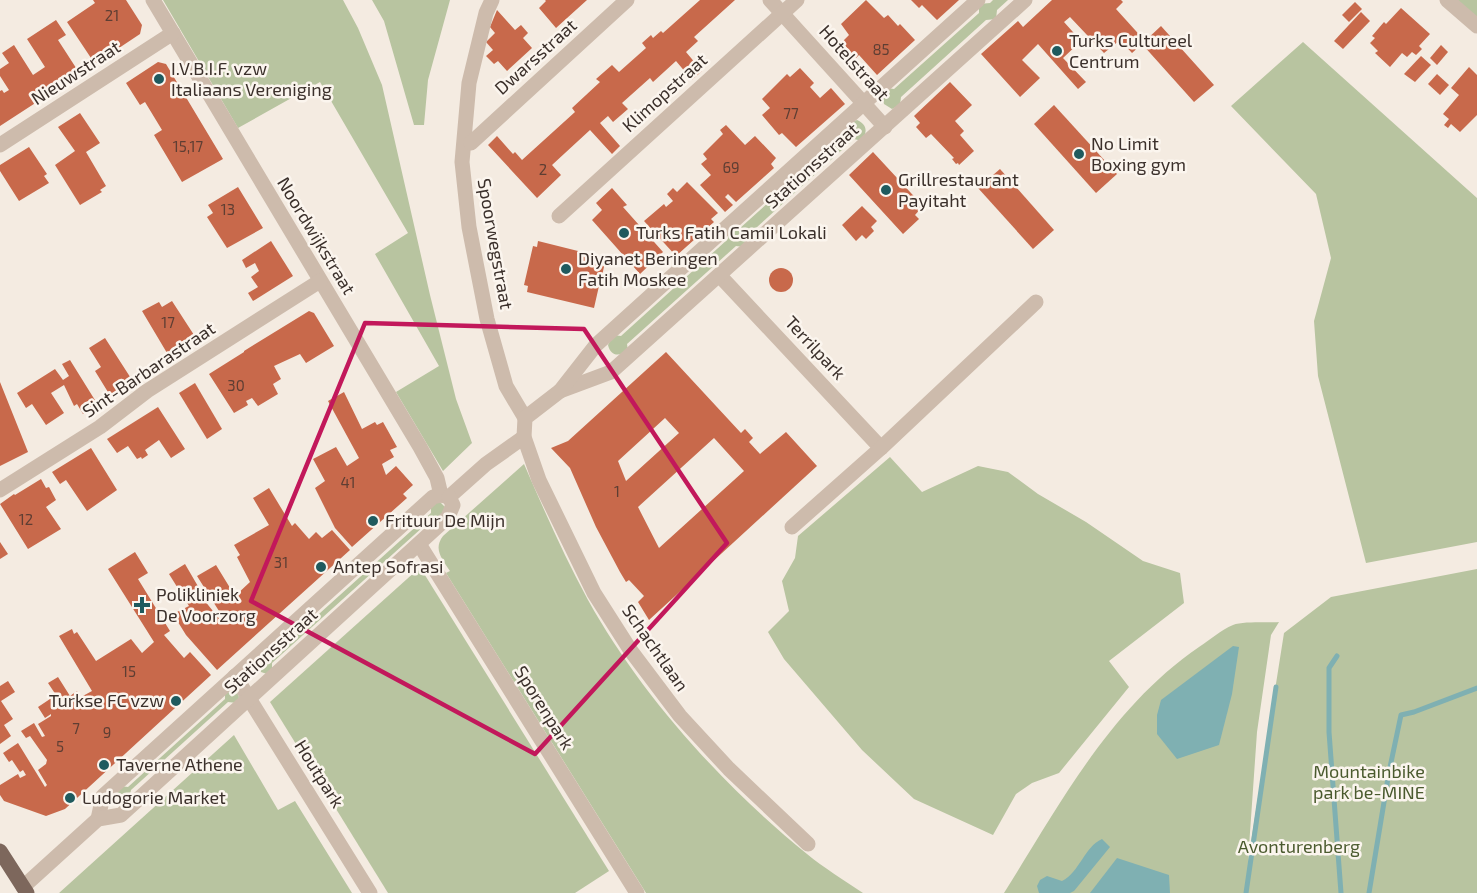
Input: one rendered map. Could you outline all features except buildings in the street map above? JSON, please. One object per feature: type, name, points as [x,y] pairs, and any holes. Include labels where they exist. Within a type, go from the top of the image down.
[{"type":"main road","points":[[0,851],[25,890]]},
{"type":"street","name":"Noordwijkstraat","points":[[153,0],[425,457],[445,496]]},
{"type":"street","name":"Spoorwegstraat","points":[[492,0],[486,13],[469,83],[462,162],[469,227],[488,319],[506,386],[525,418]]},
{"type":"street","name":"Dwarsstraat","points":[[471,143],[627,0]]},
{"type":"street","name":"Hotelstraat","points":[[770,0],[885,126]]},
{"type":"street","name":"Klimopstraat","points":[[559,216],[797,0]]},
{"type":"street","name":"Stationsstraat","points":[[525,418],[561,391],[596,345],[978,0]]},
{"type":"street","name":"Stationsstraat","points":[[561,391],[611,372],[1025,0]]},
{"type":"street","points":[[1447,0],[1477,26]]},
{"type":"street","name":"Nieuwstraat","points":[[0,146],[173,33]]},
{"type":"street","name":"Terrilpark","points":[[720,276],[881,448]]},
{"type":"street","name":"Sint-Barbarastraat","points":[[0,490],[100,427],[147,391],[320,281]]},
{"type":"street","points":[[792,527],[881,448],[1036,302]]},
{"type":"street","points":[[524,437],[525,418]]},
{"type":"street","name":"Stationsstraat","points":[[25,890],[98,819],[103,796],[235,676],[433,497],[445,496],[524,437]]},
{"type":"street","name":"Schachtlaan","points":[[524,437],[539,480],[594,593],[631,651],[680,716],[729,769],[808,844]]},
{"type":"street","name":"Stationsstraat","points":[[98,819],[121,815],[419,544],[448,517],[453,505],[445,496]]},
{"type":"street","name":"Sporenpark","points":[[419,544],[637,893]]},
{"type":"street","name":"Houtpark","points":[[235,676],[370,893]]},
{"type":"highlighted area","points":[[365,323],[584,329],[727,543],[535,754],[251,601]]},
{"type":"green space","points":[[163,0],[343,0],[358,28],[382,85],[456,399],[472,443],[443,471],[396,392],[439,366],[375,254],[408,233],[320,82],[238,128]]},
{"type":"green space","points":[[372,0],[450,0],[428,80],[424,125],[414,125],[384,21]]},
{"type":"green space","points":[[993,0],[1008,0],[997,10],[996,19],[986,20],[901,97],[900,105],[892,109],[884,104],[882,94],[887,88],[894,89],[979,13],[979,4],[990,3]]},
{"type":"green space","points":[[1454,0],[1477,0],[1477,20]]},
{"type":"green space","points":[[1303,42],[1477,198],[1477,542],[1366,563],[1318,376],[1314,321],[1331,258],[1316,194],[1231,106]]},
{"type":"green space","points":[[857,120],[866,129],[862,141],[854,139],[746,237],[744,247],[736,246],[627,344],[628,351],[622,354],[611,352],[608,345],[613,335],[621,336],[728,239],[729,231],[739,229],[847,132],[847,124]]},
{"type":"green space","points":[[890,457],[922,492],[978,466],[1008,472],[1038,494],[1086,522],[1143,561],[1180,573],[1184,603],[1109,661],[1129,687],[1059,773],[1032,783],[1016,794],[993,835],[914,799],[862,750],[784,659],[768,632],[789,611],[782,581],[795,558],[798,536]]},
{"type":"green space","points":[[524,464],[562,550],[588,600],[632,670],[658,704],[715,769],[745,799],[814,859],[863,893],[646,893],[446,573],[450,571],[440,554],[439,545],[443,536]]},
{"type":"green space","points":[[437,502],[446,508],[442,517],[434,517],[272,663],[272,672],[267,674],[261,672],[258,665],[261,659],[269,659],[431,513],[431,505]]},
{"type":"green space","points":[[1477,569],[1477,893],[1004,893],[1089,760],[1113,728],[1167,671],[1233,625],[1279,622],[1271,635],[1257,732],[1248,861],[1284,633],[1331,597]]},
{"type":"green space","points":[[417,570],[423,572],[609,871],[575,893],[388,893],[270,702]]},
{"type":"green space","points":[[236,690],[239,697],[237,703],[228,702],[131,790],[129,800],[121,801],[116,794],[120,786],[128,787],[225,699],[225,691]]},
{"type":"green space","points":[[234,735],[278,810],[295,801],[352,893],[59,893]]},
{"type":"water","points":[[1233,646],[1239,647],[1232,694],[1219,745],[1177,759],[1157,734],[1157,715],[1161,700]]},
{"type":"water","points":[[1102,839],[1110,847],[1074,891],[1039,893],[1037,886],[1040,880],[1047,876],[1062,881]]},
{"type":"water","points":[[1117,858],[1169,875],[1170,893],[1090,893]]},
{"type":"waterway","points":[[1337,656],[1329,668],[1329,732],[1341,893]]},
{"type":"waterway","points":[[1246,893],[1276,687]]},
{"type":"waterway","points":[[1369,893],[1401,715],[1477,688]]},
{"type":"place","name":"Turks Cultureel Centrum","points":[[1057,51]]},
{"type":"place","name":"I.V.B.I.F. vzw Italiaans Vereniging","points":[[159,79]]},
{"type":"place","name":"No Limit Boxing gym","points":[[1079,154]]},
{"type":"place","name":"Grillrestaurant Payitaht","points":[[886,190]]},
{"type":"place","name":"Turks Fatih Camii Lokali","points":[[624,233]]},
{"type":"place","name":"Diyanet Beringen Fatih Moskee","points":[[566,269]]},
{"type":"place","name":"Frituur De Mijn","points":[[373,521]]},
{"type":"place","name":"Antep Sofrasi","points":[[321,567]]},
{"type":"place","name":"Polikliniek De Voorzorg","points":[[142,605]]},
{"type":"place","name":"Turkse FC vzw","points":[[176,701]]},
{"type":"place","name":"Taverne Athene","points":[[104,765]]},
{"type":"place","name":"Ludogorie Market","points":[[70,798]]},
{"type":"park label","name":"Mountainbike park be-MINE","points":[[1369,782]]},
{"type":"park label","name":"Avonturenberg","points":[[1299,847]]}]
